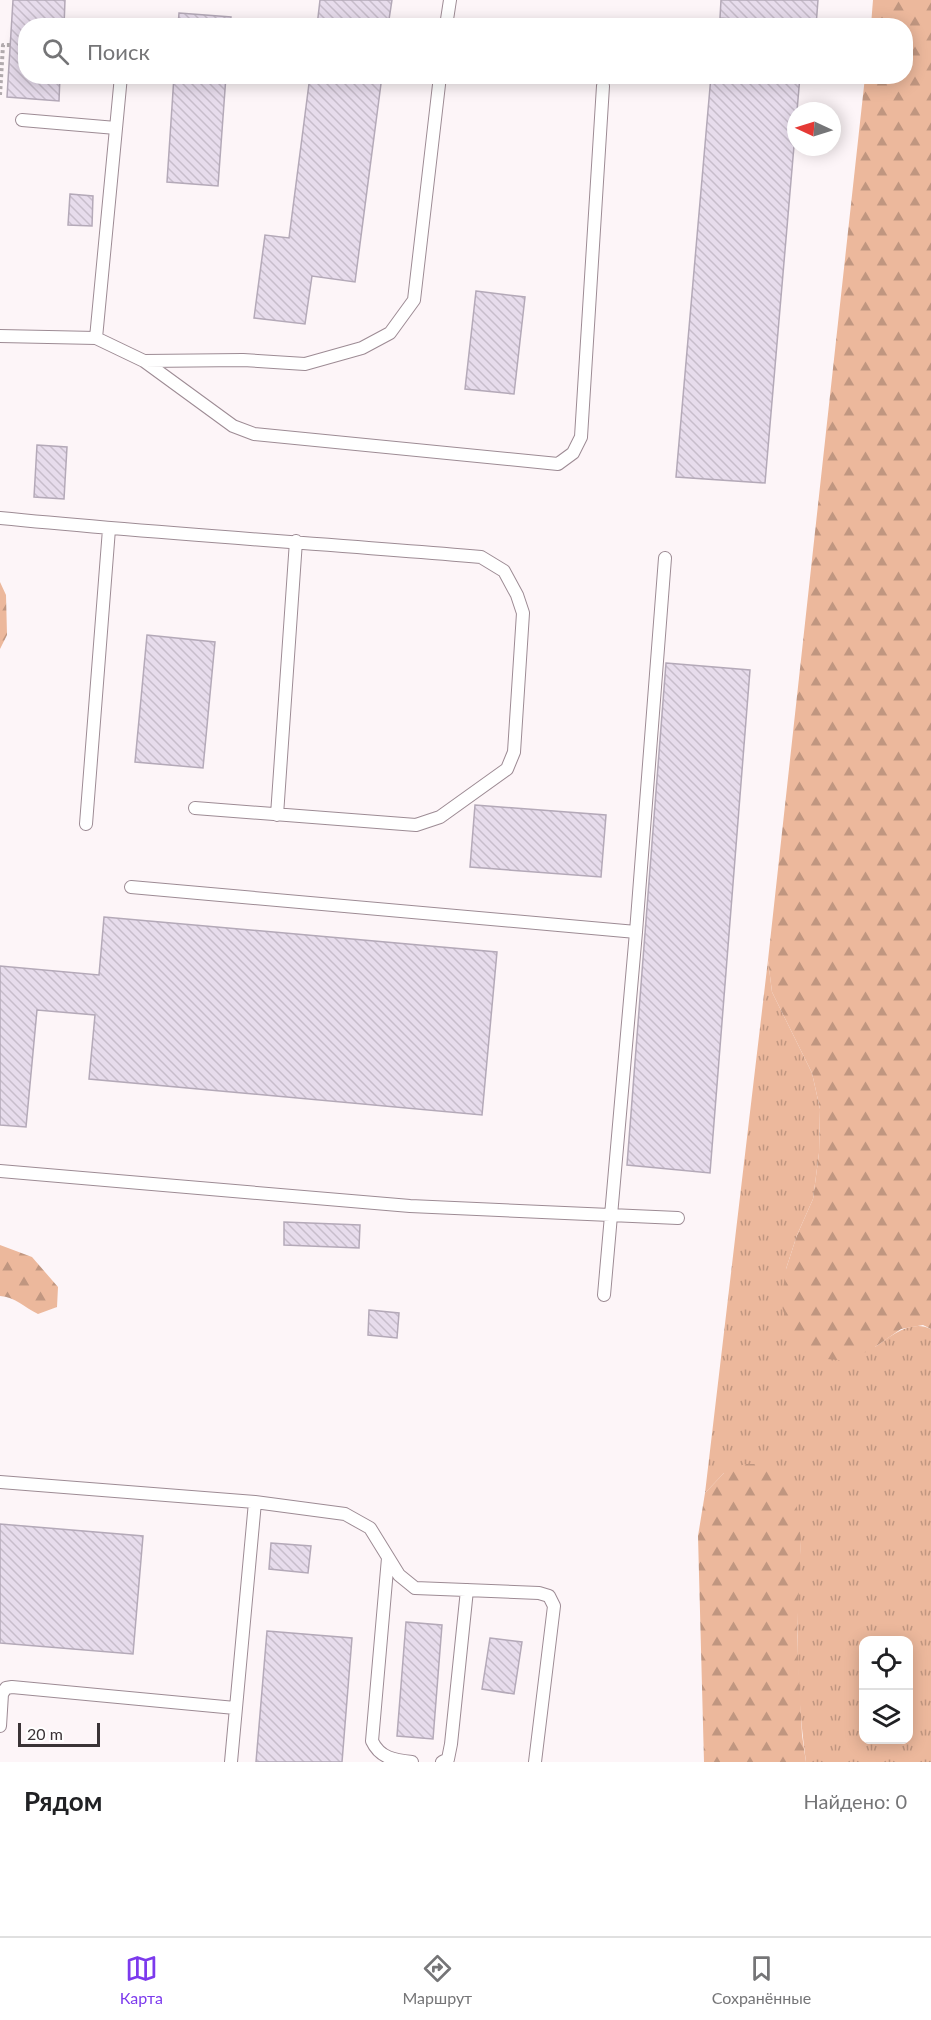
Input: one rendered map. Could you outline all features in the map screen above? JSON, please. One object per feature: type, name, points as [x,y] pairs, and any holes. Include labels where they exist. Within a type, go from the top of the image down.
[{"type":"lane","points":[[447,18],[450,0]]},
{"type":"lane","points":[[96,338],[120,84]]},
{"type":"lane","points":[[144,361],[243,360],[305,364],[362,348],[390,333],[414,300],[439,84]]},
{"type":"lane","points":[[0,336],[96,338],[144,361],[233,426],[254,434],[558,464],[573,453],[581,437],[603,86]]},
{"type":"lane","points":[[22,120],[116,128]]},
{"type":"lane","points":[[0,518],[109,529],[296,541],[481,557],[504,571],[524,614],[514,752],[507,769],[440,816],[416,825],[195,808]]},
{"type":"lane","points":[[86,824],[109,529]]},
{"type":"lane","points":[[277,815],[296,541]]},
{"type":"lane","points":[[604,1295],[636,932],[665,558]]},
{"type":"lane","points":[[131,887],[636,932]]},
{"type":"lane","points":[[0,1171],[410,1206],[678,1218]]},
{"type":"lane","points":[[0,1482],[255,1502],[345,1514],[370,1528],[399,1575],[416,1588],[539,1593],[549,1596],[554,1606],[535,1762]]},
{"type":"lane","points":[[231,1762],[255,1502]]},
{"type":"lane","points":[[388,1557],[372,1741],[376,1749],[392,1760],[412,1762]]},
{"type":"lane","points":[[442,1762],[447,1759],[451,1744],[467,1590]]},
{"type":"lane","points":[[0,1726],[2,1694],[6,1688],[12,1686],[235,1708]]},
{"type":"path","points":[[0,95],[3,45],[10,45]]},
{"type":"green space","points":[[873,0],[931,0],[931,1329],[923,1325],[901,1329],[849,1361],[815,1358],[791,1336],[781,1303],[786,1269],[797,1235],[813,1199],[819,1153],[820,1109],[812,1073],[772,992],[768,960],[864,84],[913,84],[913,18],[872,18]]},
{"type":"green space","points":[[0,582],[6,595],[7,635],[0,649]]},
{"type":"green space","points":[[768,960],[772,992],[812,1073],[820,1109],[819,1153],[813,1199],[797,1235],[786,1269],[875,1347],[909,1327],[924,1326],[931,1329],[931,1762],[806,1762],[800,1707],[798,1652],[801,1541],[724,1473],[705,1493]]},
{"type":"green space","points":[[0,1245],[32,1257],[58,1287],[57,1307],[38,1314],[15,1300],[0,1296]]},
{"type":"green space","points":[[745,1464],[768,1464],[785,1478],[797,1508],[801,1541],[797,1636],[802,1735],[806,1762],[704,1762],[698,1536],[705,1493],[724,1473]]},
{"type":"building","points":[[13,0],[65,0],[64,18],[18,18],[18,84],[60,84],[59,101],[7,97]]},
{"type":"building","points":[[320,0],[392,0],[389,18],[318,18]]},
{"type":"building","points":[[721,0],[818,0],[817,18],[720,18]]},
{"type":"building","points":[[179,13],[231,17],[231,18],[179,18]]},
{"type":"building","points":[[173,84],[225,84],[218,186],[167,182]]},
{"type":"building","points":[[309,84],[381,84],[355,282],[312,276],[305,324],[254,318],[265,235],[289,238]]},
{"type":"building","points":[[710,84],[799,84],[798,102],[787,102],[787,156],[793,156],[765,483],[676,477]]},
{"type":"building","points":[[70,194],[93,196],[92,226],[68,225]]},
{"type":"building","points":[[476,291],[525,297],[514,394],[465,389]]},
{"type":"building","points":[[37,445],[67,447],[64,499],[34,497]]},
{"type":"building","points":[[147,635],[215,642],[203,768],[135,762]]},
{"type":"building","points":[[666,663],[750,670],[710,1173],[627,1165]]},
{"type":"building","points":[[475,805],[606,815],[601,877],[470,867]]},
{"type":"building","points":[[104,917],[497,952],[482,1115],[89,1079],[95,1015],[37,1010],[26,1127],[0,1125],[0,966],[99,975]]},
{"type":"building","points":[[284,1222],[360,1225],[359,1248],[284,1245]]},
{"type":"building","points":[[369,1310],[399,1313],[397,1338],[368,1335]]},
{"type":"building","points":[[0,1524],[143,1536],[133,1654],[0,1643]]},
{"type":"building","points":[[271,1543],[311,1546],[308,1573],[269,1569]]},
{"type":"building","points":[[406,1622],[442,1625],[433,1739],[397,1736]]},
{"type":"building","points":[[267,1631],[352,1638],[342,1762],[256,1762]]},
{"type":"building","points":[[490,1638],[522,1642],[514,1694],[482,1689]]}]
